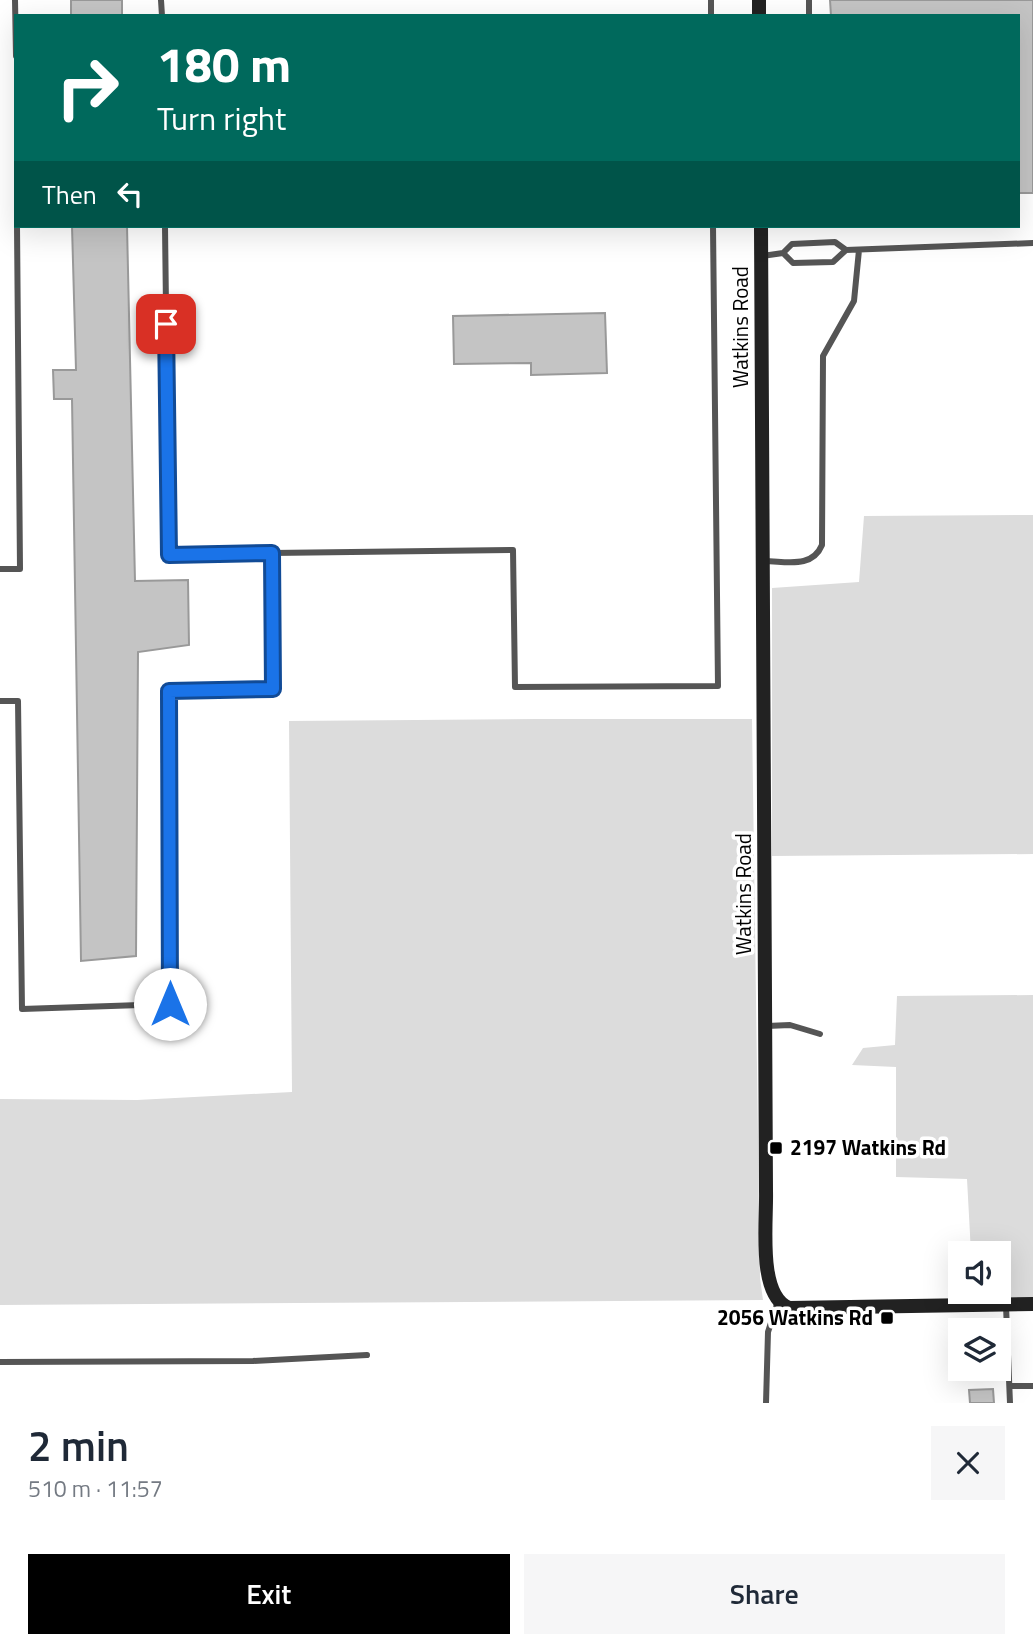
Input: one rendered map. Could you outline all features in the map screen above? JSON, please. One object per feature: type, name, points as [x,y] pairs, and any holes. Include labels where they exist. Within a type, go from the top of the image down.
[{"type":"street","name":"Watkins Road","points":[[761,228],[768,1279],[778,1304]]},
{"type":"street","points":[[778,1304],[789,1308],[1006,1304]]},
{"type":"street","points":[[1011,1304],[1033,1304]]},
{"type":"lane","points":[[0,569],[20,569],[17,228]]},
{"type":"lane","points":[[165,228],[169,555],[513,550],[515,687],[718,686],[713,228]]},
{"type":"lane","points":[[762,256],[783,253],[792,244],[835,242],[846,250],[859,250],[1033,243]]},
{"type":"lane","points":[[783,253],[793,263],[833,262],[846,250]]},
{"type":"lane","points":[[764,561],[807,562],[817,556],[822,545],[823,356],[854,301],[859,250]]},
{"type":"lane","points":[[0,701],[18,701],[23,1009],[170,1004],[169,691],[273,689],[272,553]]},
{"type":"lane","points":[[766,1026],[790,1026],[820,1034]]},
{"type":"lane","points":[[766,1403],[768,1332],[778,1304]]},
{"type":"lane","points":[[1006,1304],[1010,1403]]},
{"type":"lane","points":[[0,1362],[253,1361],[367,1355]]},
{"type":"lane","points":[[1010,1386],[1033,1386]]},
{"type":"shaded area","points":[[1033,515],[1033,854],[772,856],[772,588],[859,582],[864,516]]},
{"type":"shaded area","points":[[752,719],[760,1278],[763,1300],[0,1305],[0,1099],[137,1100],[292,1092],[289,721]]},
{"type":"shaded area","points":[[1033,995],[1033,1299],[1011,1299],[1011,1241],[970,1241],[967,1179],[896,1177],[896,1067],[852,1065],[863,1048],[895,1045],[897,996]]},
{"type":"building","points":[[71,0],[122,0],[122,14],[71,14]]},
{"type":"building","points":[[830,0],[1033,0],[1033,193],[1020,193],[1020,14],[831,14]]},
{"type":"building","points":[[72,228],[127,228],[135,581],[188,580],[189,645],[138,652],[136,956],[81,961],[72,399],[54,399],[53,370],[76,370]]},
{"type":"building","points":[[605,313],[607,373],[531,375],[531,363],[454,364],[453,316]]},
{"type":"building","points":[[993,1389],[994,1403],[970,1403],[969,1390]]},
{"type":"place","name":"2197 Watkins Rd","points":[[776,1148]]},
{"type":"place","name":"2056 Watkins Rd","points":[[887,1318]]},
{"type":"route","points":[[166,324],[169,555],[272,553],[273,689],[169,691],[170,1004]]}]
